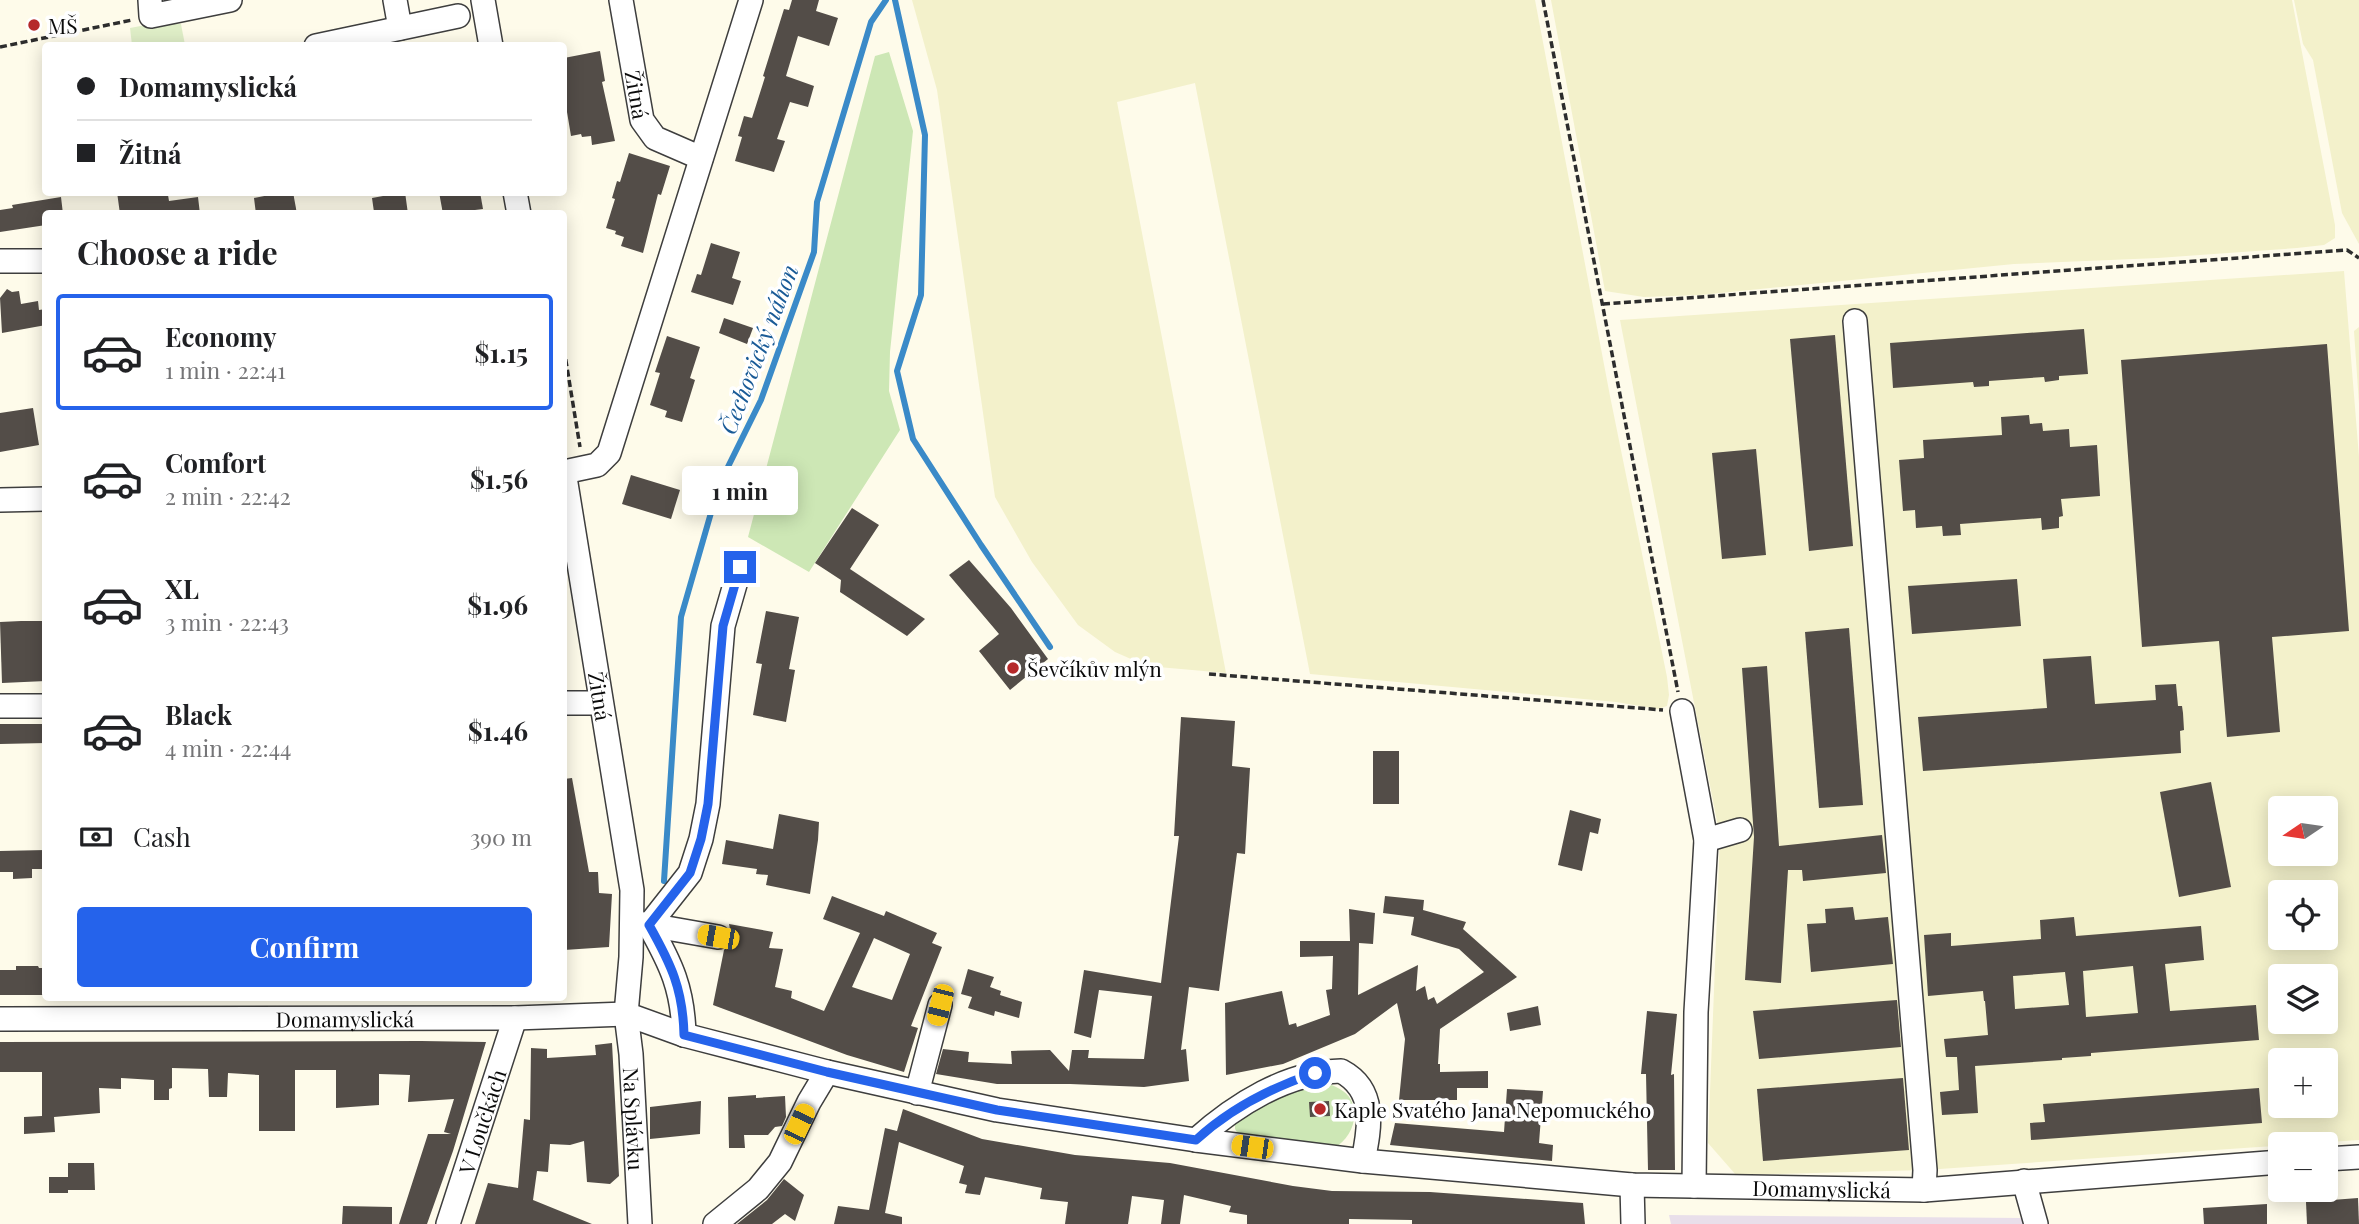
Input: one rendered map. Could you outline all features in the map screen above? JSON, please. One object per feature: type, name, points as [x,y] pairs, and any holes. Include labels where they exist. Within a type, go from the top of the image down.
[{"type":"street","points":[[150,8],[230,0]]},
{"type":"street","points":[[395,0],[400,28]]},
{"type":"street","points":[[483,0],[490,42]]},
{"type":"street","name":"Žitná","points":[[621,0],[642,120],[655,138],[701,158]]},
{"type":"street","name":"Žitná","points":[[567,471],[597,465],[609,453],[751,0]]},
{"type":"street","points":[[335,42],[458,16]]},
{"type":"street","points":[[0,261],[42,261]]},
{"type":"street","points":[[1855,321],[1925,1170],[1924,1190]]},
{"type":"street","name":"Žitná","points":[[567,491],[632,890],[640,923],[668,959],[681,993],[684,1035]]},
{"type":"street","points":[[0,500],[42,499]]},
{"type":"street","points":[[640,923],[690,873],[701,839],[708,804],[723,626],[740,567]]},
{"type":"street","points":[[567,703],[600,703]]},
{"type":"street","points":[[0,706],[42,706]]},
{"type":"street","points":[[1682,711],[1706,840],[1696,1012],[1694,1186]]},
{"type":"street","points":[[1706,840],[1740,830]]},
{"type":"street","points":[[640,923],[718,937]]},
{"type":"street","name":"Žitná","points":[[626,1014],[631,957],[640,923]]},
{"type":"street","points":[[917,1093],[940,1005]]},
{"type":"street","name":"Domamyslická","points":[[0,1019],[515,1018],[626,1014],[684,1035],[827,1072],[997,1110],[1196,1140],[1363,1161],[1632,1185],[1924,1190],[2268,1163]]},
{"type":"street","name":"Na Splávku","points":[[626,1014],[631,1054],[640,1224]]},
{"type":"street","name":"V Loučkách","points":[[448,1224],[515,1018]]},
{"type":"street","points":[[1196,1140],[1216,1122],[1265,1093],[1315,1073],[1341,1071],[1358,1082],[1368,1102],[1369,1123],[1363,1161]]},
{"type":"street","points":[[715,1224],[758,1189],[780,1162],[827,1072]]},
{"type":"street","points":[[2338,1158],[2359,1157]]},
{"type":"street","points":[[2024,1181],[2036,1224]]},
{"type":"street","points":[[1632,1185],[1633,1224]]},
{"type":"path","points":[[1209,674],[1682,711],[1543,0]]},
{"type":"path","points":[[0,47],[150,8]]},
{"type":"path","points":[[1602,304],[2347,250],[2359,258]]},
{"type":"shaded area","points":[[912,0],[1535,0],[1610,396],[1667,677],[1667,706],[1658,709],[1616,702],[1310,674],[1195,83],[1117,102],[1226,673],[1147,666],[1115,652],[1078,625],[1032,562],[995,497],[937,90]]},
{"type":"shaded area","points":[[1551,0],[2292,0],[2335,225],[2335,238],[2324,245],[2297,248],[2158,258],[2014,264],[1700,295],[1644,297],[1605,291]]},
{"type":"shaded area","points":[[2294,0],[2359,0],[2359,244],[2342,213],[2313,60],[2303,44]]},
{"type":"shaded area","points":[[2344,271],[2359,457],[2359,1140],[2338,1141],[2338,1132],[2268,1132],[2268,1146],[1925,1170],[1736,1175],[1708,1143],[1720,837],[1620,320]]},
{"type":"shaded area","points":[[2359,327],[2359,404],[2354,331]]},
{"type":"shaded area","points":[[1669,1215],[2022,1218],[2024,1224],[1671,1224]]},
{"type":"green space","points":[[151,24],[181,24],[184,42],[132,42],[130,28]]},
{"type":"green space","points":[[889,52],[913,131],[890,352],[889,391],[900,430],[809,572],[748,537],[875,56]]},
{"type":"green space","points":[[1324,1082],[1346,1094],[1354,1107],[1354,1121],[1349,1134],[1334,1148],[1238,1134],[1235,1129],[1235,1122],[1280,1092]]},
{"type":"building","points":[[792,0],[819,0],[816,11],[838,18],[829,46],[798,36],[786,76],[814,86],[808,107],[790,102],[777,139],[785,141],[774,172],[735,161],[742,137],[738,136],[744,116],[752,118],[784,9],[789,10]]},
{"type":"building","points":[[600,51],[605,81],[602,82],[615,141],[592,145],[591,136],[571,136],[567,112],[567,57]]},
{"type":"building","points":[[629,153],[670,166],[661,195],[658,194],[643,253],[621,246],[624,237],[606,228],[615,199],[612,198],[617,181],[620,182]]},
{"type":"building","points":[[118,196],[168,196],[169,201],[198,197],[200,210],[119,210]]},
{"type":"building","points":[[294,196],[296,210],[256,210],[254,198]]},
{"type":"building","points":[[406,196],[407,210],[374,210],[372,198]]},
{"type":"building","points":[[440,196],[481,196],[483,209],[442,210]]},
{"type":"building","points":[[61,197],[63,210],[42,210],[42,226],[0,232],[0,210],[13,208],[12,205]]},
{"type":"building","points":[[711,243],[740,252],[732,278],[741,281],[733,305],[691,292],[697,274],[701,275]]},
{"type":"building","points":[[7,289],[12,292],[19,291],[21,304],[38,301],[39,310],[42,310],[42,326],[2,333],[0,298]]},
{"type":"building","points":[[724,318],[753,328],[747,344],[719,333]]},
{"type":"building","points":[[2084,329],[2088,374],[2059,376],[2059,380],[2045,382],[2044,377],[1989,381],[1989,386],[1974,387],[1973,382],[1893,388],[1890,343]]},
{"type":"building","points":[[1835,335],[1853,546],[1809,551],[1790,339]]},
{"type":"building","points":[[667,336],[700,347],[690,378],[695,380],[682,422],[665,417],[667,411],[650,405],[660,373],[655,372]]},
{"type":"building","points":[[2327,344],[2349,631],[2272,637],[2280,732],[2227,737],[2219,641],[2142,647],[2121,360]]},
{"type":"building","points":[[33,408],[39,445],[0,452],[0,413]]},
{"type":"building","points":[[2029,415],[2030,424],[2042,423],[2043,431],[2069,429],[2070,447],[2097,445],[2100,496],[2061,499],[2063,516],[2059,517],[2059,528],[2042,530],[2041,518],[1960,524],[1961,535],[1943,536],[1942,526],[1916,528],[1915,510],[1903,511],[1899,460],[1924,458],[1923,440],[2002,435],[2001,417]]},
{"type":"building","points":[[1756,449],[1766,555],[1722,559],[1712,453]]},
{"type":"building","points":[[631,475],[680,490],[671,519],[622,504]]},
{"type":"building","points":[[852,508],[879,525],[850,569],[925,619],[907,636],[840,592],[841,580],[815,563]]},
{"type":"building","points":[[969,560],[1011,608],[1048,659],[1010,690],[979,651],[999,634],[949,575]]},
{"type":"building","points":[[2017,579],[2021,626],[1912,634],[1908,586]]},
{"type":"building","points":[[766,611],[799,617],[789,669],[795,670],[786,722],[753,715],[762,664],[756,663]]},
{"type":"building","points":[[42,621],[42,681],[2,683],[0,622]]},
{"type":"building","points":[[1849,628],[1863,805],[1819,808],[1805,632]]},
{"type":"building","points":[[2091,656],[2095,704],[2156,700],[2155,685],[2176,684],[2178,706],[2182,706],[2183,713],[2181,753],[1923,771],[1918,717],[2047,708],[2043,659]]},
{"type":"building","points":[[1767,666],[1779,846],[1882,835],[1886,873],[1803,881],[1802,870],[1788,870],[1781,983],[1745,980],[1754,837],[1742,668]]},
{"type":"building","points":[[1181,717],[1235,721],[1232,766],[1250,768],[1245,854],[1237,853],[1219,991],[1189,987],[1181,1050],[1186,1049],[1189,1081],[1144,1087],[997,1084],[936,1074],[943,1049],[969,1052],[968,1062],[1012,1064],[1011,1051],[1050,1050],[1069,1071],[1072,1050],[1089,1050],[1088,1058],[1144,1059],[1152,996],[1099,990],[1091,1038],[1074,1033],[1084,970],[1161,983],[1179,836],[1174,836]]},
{"type":"building","points":[[0,724],[42,724],[42,743],[0,744]]},
{"type":"building","points":[[1373,751],[1399,751],[1399,804],[1373,804]]},
{"type":"building","points":[[572,778],[589,872],[598,872],[599,893],[612,894],[609,947],[567,950],[567,779]]},
{"type":"building","points":[[2211,782],[2231,887],[2179,897],[2160,792]]},
{"type":"building","points":[[1570,810],[1601,819],[1598,834],[1590,832],[1582,871],[1558,865]]},
{"type":"building","points":[[779,814],[819,822],[810,894],[766,885],[768,875],[756,874],[757,869],[722,864],[726,840],[773,849]]},
{"type":"building","points":[[42,850],[42,869],[32,869],[32,878],[13,879],[13,872],[0,872],[0,851]]},
{"type":"building","points":[[832,896],[884,916],[886,911],[937,933],[932,943],[942,947],[911,1026],[918,1028],[904,1072],[847,1055],[713,1005],[724,950],[732,940],[729,924],[773,932],[769,948],[783,949],[775,987],[792,991],[791,998],[824,1011],[860,933],[823,919]],"holes":[[[874,938],[910,954],[892,1000],[852,987]]]},
{"type":"building","points":[[1385,896],[1424,900],[1423,910],[1466,922],[1463,929],[1517,977],[1440,1029],[1440,1072],[1488,1071],[1488,1088],[1457,1088],[1457,1100],[1399,1100],[1405,1039],[1397,1003],[1355,1034],[1283,1064],[1226,1075],[1225,1003],[1282,991],[1289,1025],[1296,1023],[1297,1027],[1330,1015],[1326,990],[1332,989],[1333,956],[1300,957],[1300,941],[1350,941],[1349,909],[1375,913],[1373,944],[1359,943],[1358,995],[1418,965],[1416,991],[1425,986],[1428,1000],[1434,997],[1437,1004],[1484,972],[1459,949],[1411,935],[1414,917],[1383,913]]},
{"type":"building","points":[[1853,907],[1855,920],[1888,917],[1893,964],[1811,972],[1807,924],[1826,923],[1825,909]]},
{"type":"building","points":[[2074,917],[2076,936],[2201,926],[2204,960],[2165,964],[2170,1011],[2256,1005],[2259,1040],[2091,1053],[2091,1056],[2062,1060],[1975,1066],[1978,1113],[1942,1115],[1940,1092],[1959,1090],[1957,1057],[1946,1057],[1944,1039],[1988,1035],[1985,1001],[1983,991],[1928,996],[1924,935],[1951,933],[1951,946],[2041,939],[2040,920]],"holes":[[[2133,966],[2138,1013],[2086,1017],[2083,971]],[[2065,972],[2069,1005],[2015,1009],[2013,976]]]},
{"type":"building","points":[[16,966],[42,968],[42,995],[0,995],[0,970],[16,970]]},
{"type":"building","points":[[968,969],[994,977],[990,987],[1001,991],[1000,995],[1022,1002],[1019,1018],[995,1011],[994,1016],[968,1008],[972,997],[961,994]]},
{"type":"building","points":[[1897,1000],[1901,1047],[1759,1059],[1753,1011]]},
{"type":"building","points":[[1538,1006],[1541,1025],[1510,1031],[1507,1013]]},
{"type":"building","points":[[1647,1011],[1677,1014],[1671,1075],[1674,1074],[1675,1170],[1648,1170],[1646,1074],[1641,1074]]},
{"type":"building","points":[[0,1042],[486,1042],[453,1151],[427,1224],[399,1224],[428,1134],[451,1134],[444,1132],[454,1099],[408,1102],[410,1075],[379,1074],[379,1105],[336,1108],[336,1070],[295,1070],[295,1131],[259,1131],[259,1075],[228,1073],[227,1097],[209,1097],[208,1069],[172,1068],[169,1100],[154,1100],[154,1080],[121,1078],[121,1089],[99,1088],[100,1113],[54,1117],[55,1132],[24,1134],[24,1117],[42,1116],[42,1072],[0,1072]]},
{"type":"building","points":[[612,1043],[619,1176],[610,1184],[587,1182],[584,1141],[570,1145],[550,1144],[548,1172],[537,1171],[533,1200],[592,1224],[475,1224],[488,1183],[518,1188],[524,1119],[530,1120],[531,1048],[547,1049],[547,1058],[596,1055],[595,1045]]},
{"type":"building","points":[[1903,1078],[1909,1150],[1763,1161],[1757,1089]]},
{"type":"building","points":[[2259,1088],[2262,1123],[2031,1140],[2030,1123],[2045,1122],[2043,1104]]},
{"type":"building","points":[[1507,1089],[1543,1091],[1539,1143],[1553,1145],[1552,1161],[1390,1145],[1395,1123],[1504,1132]]},
{"type":"building","points":[[756,1095],[756,1098],[785,1096],[786,1117],[782,1126],[775,1127],[768,1135],[744,1135],[745,1148],[729,1148],[728,1097]]},
{"type":"building","points":[[701,1101],[700,1134],[650,1139],[650,1107]]},
{"type":"building","name":"Kaple Svatého Jana Nepomuckého","points":[[1329,1101],[1330,1116],[1310,1117],[1309,1102]]},
{"type":"building","points":[[903,1109],[982,1139],[1075,1155],[1170,1163],[1293,1186],[1332,1191],[1430,1192],[1583,1203],[1585,1224],[1412,1224],[1412,1220],[1349,1219],[1349,1224],[1247,1224],[1247,1215],[1229,1212],[1231,1206],[1184,1195],[1180,1224],[1161,1224],[1164,1200],[1132,1196],[1128,1224],[1065,1224],[1068,1202],[1040,1199],[1042,1188],[985,1177],[980,1195],[965,1193],[967,1185],[959,1183],[964,1166],[899,1142],[885,1213],[902,1217],[902,1224],[834,1224],[838,1206],[869,1210],[885,1128],[897,1131]]},
{"type":"building","points":[[68,1163],[94,1163],[95,1190],[68,1190]]},
{"type":"building","points":[[49,1177],[68,1177],[68,1193],[49,1193]]},
{"type":"building","points":[[784,1179],[804,1195],[795,1221],[785,1214],[772,1224],[737,1224],[767,1200]]},
{"type":"building","points":[[2358,1198],[2359,1224],[2307,1224],[2306,1202],[2338,1202],[2338,1200]]},
{"type":"building","points":[[2267,1204],[2267,1224],[2204,1224],[2203,1208]]},
{"type":"building","points":[[343,1206],[392,1207],[392,1224],[342,1224]]},
{"type":"waterway","name":"Čechovický náhon","points":[[664,881],[681,617],[719,485],[761,400],[814,252],[817,202],[871,22],[886,0]]},
{"type":"waterway","points":[[895,0],[925,135],[921,295],[897,371],[913,439],[1050,647]]},
{"type":"place","name":"MŠ","points":[[34,25]]},
{"type":"place","name":"Ševčíkův mlýn","points":[[1013,668]]},
{"type":"place","name":"Kaple Svatého Jana Nepomuckého","points":[[1320,1109]]},
{"type":"route","points":[[740,567],[723,626],[708,804],[701,839],[690,873],[649,925],[675,973],[681,993],[684,1035],[827,1072],[997,1110],[1196,1140],[1237,1107],[1279,1086],[1315,1073]]}]
